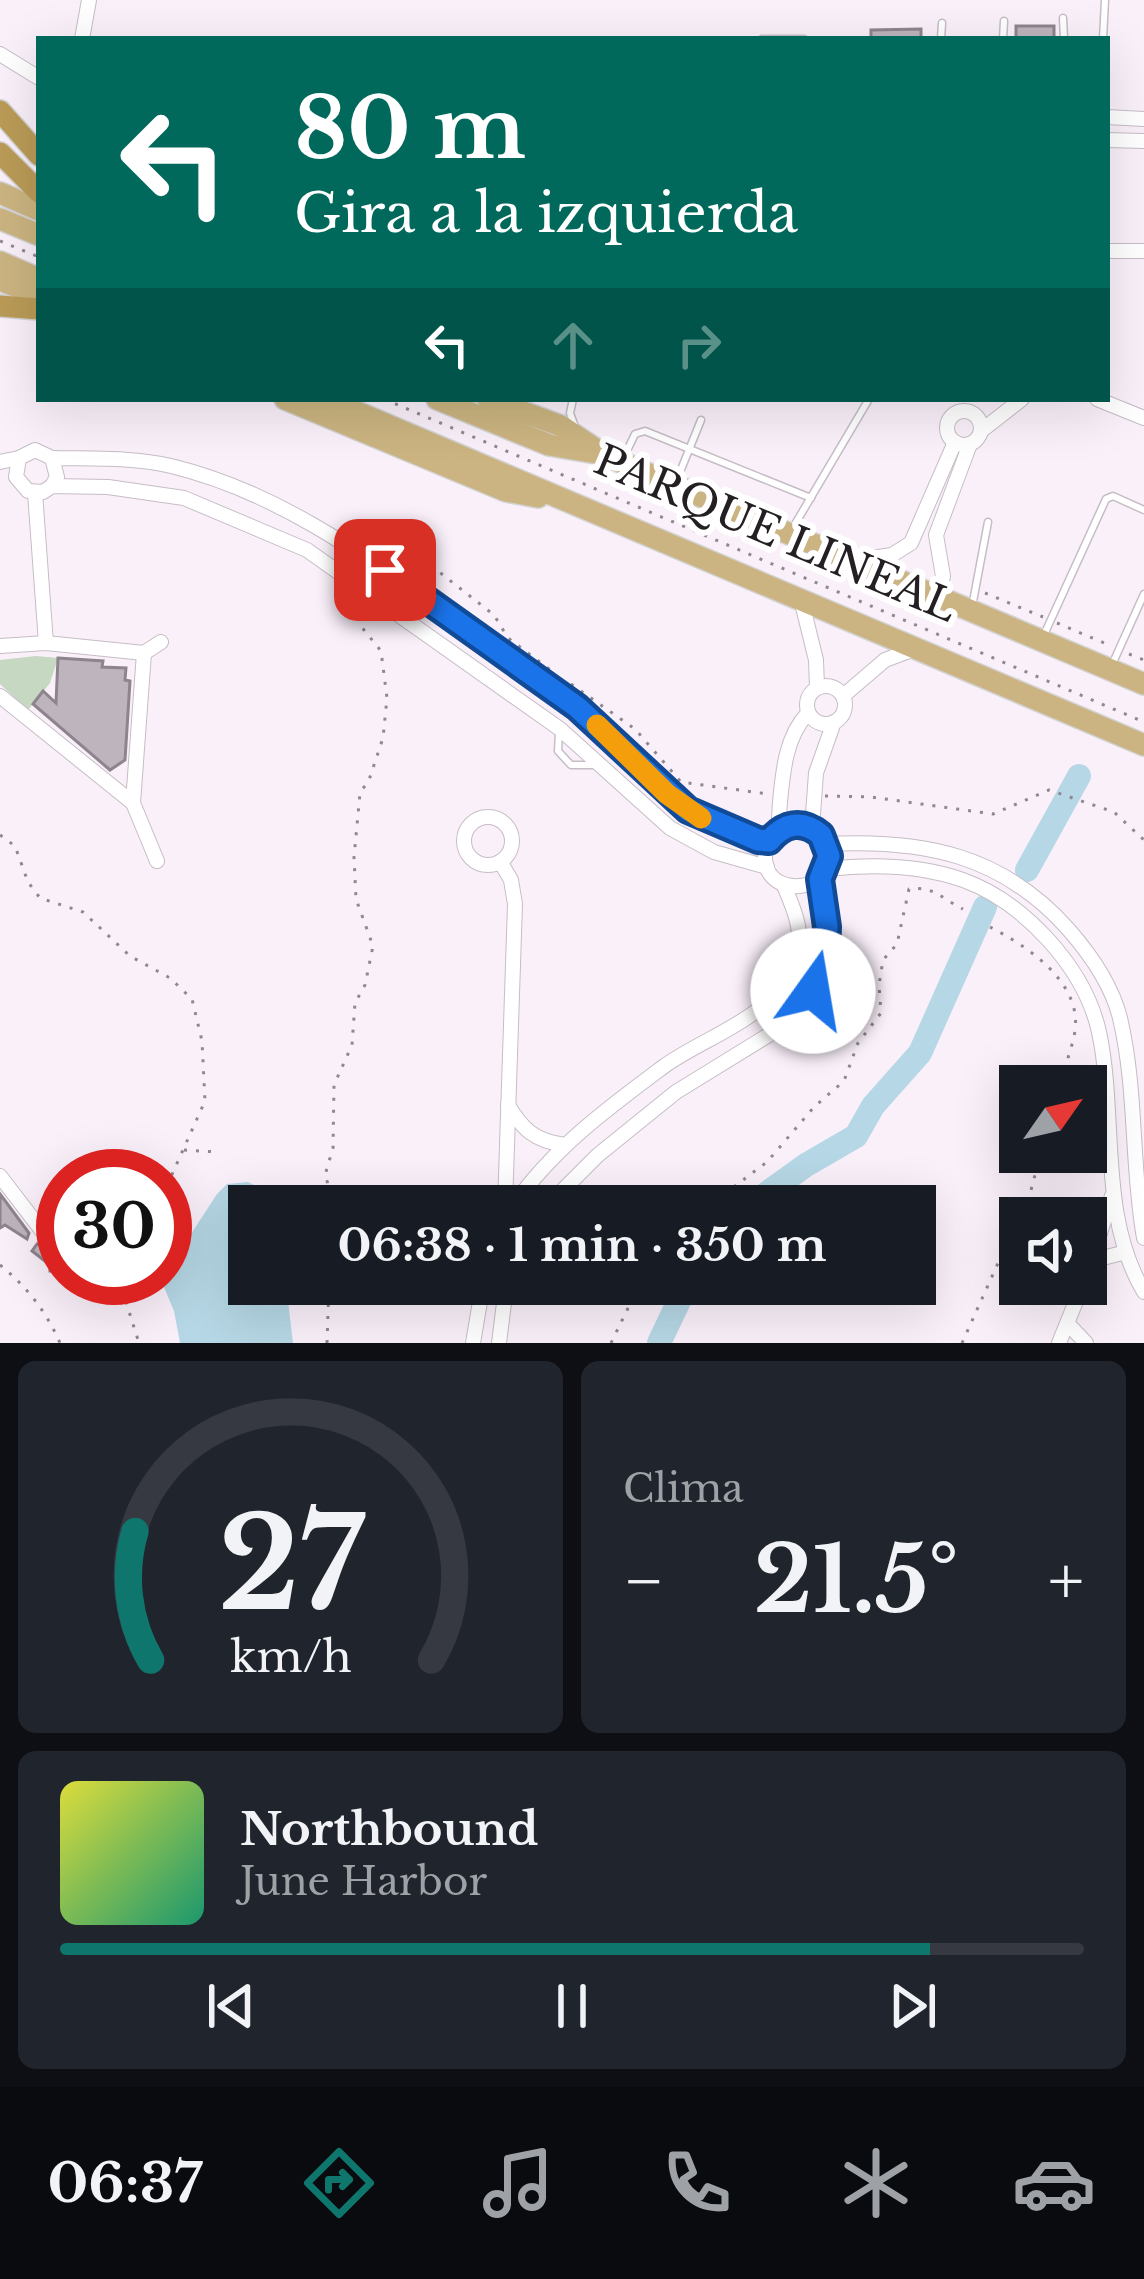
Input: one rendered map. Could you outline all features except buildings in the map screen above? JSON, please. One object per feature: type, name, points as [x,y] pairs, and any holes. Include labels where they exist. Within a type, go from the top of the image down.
[{"type":"highway","points":[[0,111],[36,152]]},
{"type":"highway","points":[[0,153],[36,189]]},
{"type":"highway","points":[[0,306],[36,309]]},
{"type":"main road","points":[[0,193],[36,209]]},
{"type":"main road","points":[[0,219],[34,244]]},
{"type":"main road","points":[[0,262],[36,278]]},
{"type":"main road","points":[[0,280],[36,295]]},
{"type":"main road","points":[[292,402],[506,491],[562,497]]},
{"type":"main road","points":[[333,402],[1144,745]]},
{"type":"main road","points":[[444,402],[549,445],[612,458]]},
{"type":"main road","points":[[496,402],[561,425],[612,458],[674,485],[1144,684]]},
{"type":"street","points":[[82,36],[88,0]]},
{"type":"street","points":[[0,54],[36,76]]},
{"type":"street","points":[[1110,117],[1144,119]]},
{"type":"street","points":[[1110,140],[1144,141]]},
{"type":"street","points":[[1110,251],[1144,251]]},
{"type":"street","points":[[852,560],[892,555],[911,543],[962,443],[1018,402]]},
{"type":"street","points":[[1106,402],[1142,413]]},
{"type":"street","points":[[962,443],[947,428],[957,406],[977,416],[981,431]]},
{"type":"street","points":[[939,597],[943,576],[936,535],[962,443]]},
{"type":"street","points":[[0,462],[35,451],[52,458],[166,465],[258,495],[385,570],[577,707],[688,810],[710,823],[773,836],[788,825],[812,828],[827,844],[826,952],[802,1008],[771,1034],[676,1092],[568,1185]]},
{"type":"street","points":[[20,458],[16,477],[35,493]]},
{"type":"street","points":[[52,458],[57,477],[52,486]]},
{"type":"street","points":[[0,489],[20,485]]},
{"type":"street","points":[[35,493],[52,486],[148,490],[184,498],[247,522],[335,568],[560,729],[670,828],[692,842],[767,867],[784,886],[799,921],[798,948],[794,964],[770,1001],[666,1065],[565,1145],[527,1185]]},
{"type":"street","points":[[35,493],[46,643]]},
{"type":"street","points":[[767,867],[765,854],[773,836],[783,764],[798,724],[808,713],[808,698],[817,687],[816,660],[801,599]]},
{"type":"street","points":[[0,646],[46,643],[144,653],[161,642]]},
{"type":"street","points":[[843,696],[885,660],[917,648]]},
{"type":"street","points":[[144,653],[133,803],[157,861]]},
{"type":"street","points":[[487,678],[504,656]]},
{"type":"street","points":[[812,828],[816,773],[834,722],[844,711],[843,696],[832,687],[817,687]]},
{"type":"street","points":[[0,696],[133,803]]},
{"type":"street","points":[[808,713],[819,723],[834,722]]},
{"type":"street","points":[[827,844],[870,842],[963,856],[1024,886],[1084,947],[1119,1013],[1137,1077],[1133,1161],[1144,1238]]},
{"type":"street","points":[[501,863],[511,880],[515,904],[509,1185]]},
{"type":"street","points":[[784,886],[797,889],[824,874],[921,869],[967,881],[1042,934],[1085,994],[1098,1029],[1114,1190],[1126,1252],[1144,1292]]},
{"type":"street","points":[[508,1105],[532,1136],[565,1145]]},
{"type":"street","points":[[1108,1131],[1133,1129]]},
{"type":"street","points":[[0,1176],[36,1223]]},
{"type":"street","points":[[1107,1212],[1114,1190]]},
{"type":"street","points":[[1107,1263],[1126,1252]]},
{"type":"street","points":[[473,1343],[479,1305]]},
{"type":"street","points":[[499,1343],[503,1305]]},
{"type":"street","points":[[1059,1343],[1076,1305]]},
{"type":"street","points":[[1069,1325],[1086,1343]]},
{"type":"lane","points":[[1103,36],[1105,0]]},
{"type":"lane","points":[[1064,18],[1064,36]]},
{"type":"lane","points":[[1003,36],[1004,21]]},
{"type":"lane","points":[[941,36],[942,23]]},
{"type":"lane","points":[[573,402],[570,413],[578,436]]},
{"type":"lane","points":[[789,534],[867,402]]},
{"type":"lane","points":[[674,485],[701,420]]},
{"type":"lane","points":[[612,458],[639,431],[811,498]]},
{"type":"lane","points":[[1041,640],[1106,499],[1113,496],[1144,510]]},
{"type":"lane","points":[[972,611],[988,522]]},
{"type":"lane","points":[[1110,669],[1144,594]]},
{"type":"path","points":[[0,241],[34,244]]},
{"type":"path","name":"PARQUE LINEAL","points":[[391,402],[1144,722]]},
{"type":"path","points":[[388,561],[396,550],[410,550],[494,615],[508,638],[635,729],[681,782],[753,795]]},
{"type":"path","points":[[328,1185],[325,1175],[333,1148],[334,1085],[352,1045],[355,1003],[365,985],[373,946],[356,898],[354,857],[360,793],[383,738],[387,698],[381,651],[360,626],[362,613]]},
{"type":"path","points":[[847,796],[993,814],[1049,790],[1114,812],[1144,841]]},
{"type":"path","points":[[0,835],[15,846],[28,882],[40,898],[83,912],[130,956],[170,978],[192,999],[202,1041],[205,1101],[184,1149]]},
{"type":"path","points":[[736,1185],[767,1162],[814,1107],[844,1082],[859,1043],[881,1013],[883,960],[897,944],[909,889],[926,887],[963,909]]},
{"type":"path","points":[[990,928],[1024,945],[1052,971],[1071,1000],[1076,1027],[1065,1065]]},
{"type":"path","points":[[192,1150],[218,1152]]},
{"type":"path","points":[[962,1343],[1035,1173]]},
{"type":"path","points":[[0,1265],[24,1292],[38,1300],[60,1343]]},
{"type":"path","points":[[127,1305],[140,1343]]},
{"type":"path","points":[[327,1343],[328,1305]]},
{"type":"path","points":[[611,1343],[630,1305]]},
{"type":"green space","points":[[58,658],[50,683],[28,710],[0,684],[0,660]]},
{"type":"water","points":[[227,1184],[254,1185],[228,1185],[228,1305],[288,1305],[293,1343],[180,1343],[171,1305],[192,1305],[192,1232]]},
{"type":"waterway","points":[[1027,870],[1079,776]]},
{"type":"waterway","points":[[778,1185],[856,1136],[873,1106],[920,1053],[985,907]]},
{"type":"waterway","points":[[659,1343],[677,1305]]},
{"type":"slow traffic","points":[[597,725],[667,794],[701,818]]},
{"type":"route","points":[[385,570],[577,707],[688,810],[758,840],[769,841],[777,830],[800,824],[821,835],[829,856],[820,879],[826,952],[813,991]]}]
